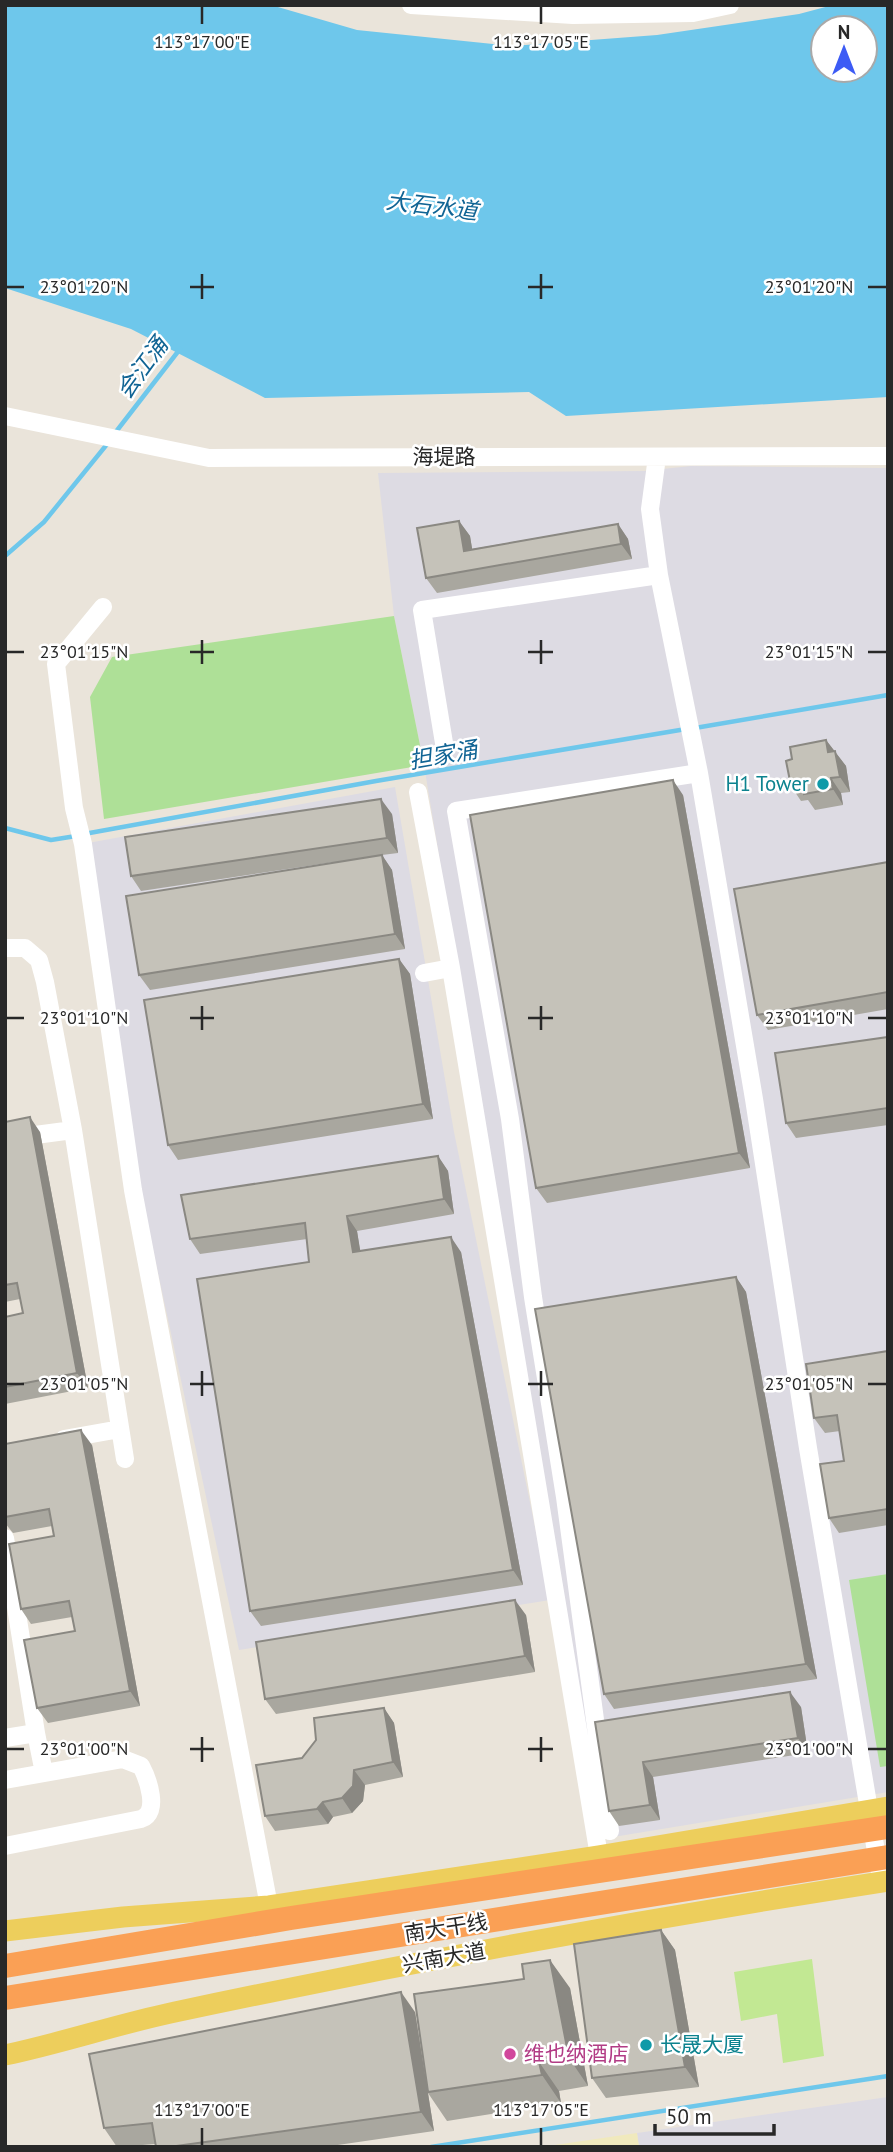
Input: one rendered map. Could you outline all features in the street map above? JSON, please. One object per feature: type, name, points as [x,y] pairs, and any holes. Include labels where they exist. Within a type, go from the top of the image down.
[{"type":"highway","name":"南大干线","points":[[5,1966],[882,1814]]},
{"type":"highway","name":"南大干线","points":[[5,1998],[888,1857]]},
{"type":"highway","points":[[5,1949],[163,1939]]},
{"type":"main road","points":[[5,1931],[123,1917],[269,1906],[882,1814]]},
{"type":"main road","name":"兴南大道","points":[[9,2050],[171,2013],[393,1968],[885,1882]]},
{"type":"main road","points":[[5,1956],[146,1937],[269,1906]]},
{"type":"street","points":[[411,5],[573,15],[693,13],[730,5]]},
{"type":"street","name":"海堤路","points":[[5,416],[209,458],[888,456]]},
{"type":"street","points":[[657,457],[650,509],[659,575],[699,773],[754,1099],[808,1448],[882,1814],[885,1882]]},
{"type":"street","points":[[445,750],[422,610],[659,575]]},
{"type":"street","points":[[103,607],[56,664],[74,808],[83,844],[134,1190],[269,1906]]},
{"type":"street","points":[[610,1830],[510,1119],[456,811],[699,773]]},
{"type":"street","points":[[418,792],[599,1856]]},
{"type":"street","points":[[5,948],[25,948],[39,960],[56,1034],[125,1459]]},
{"type":"street","points":[[424,973],[450,968]]},
{"type":"street","points":[[5,1139],[72,1130]]},
{"type":"street","points":[[44,1443],[120,1429]]},
{"type":"street","points":[[5,1538],[44,1773]]},
{"type":"street","points":[[5,1738],[36,1733]]},
{"type":"street","points":[[5,1780],[124,1759],[141,1766],[146,1776],[152,1810],[142,1819],[5,1846]]},
{"type":"shaded area","points":[[691,466],[888,468],[888,1792],[601,1839],[424,765],[394,616],[378,473],[644,471]]},
{"type":"shaded area","points":[[395,787],[454,1132],[550,1600],[239,1650],[138,1180],[88,843]]},
{"type":"shaded area","points":[[888,2097],[888,2147],[639,2147],[637,2133]]},
{"type":"green space","points":[[394,616],[424,765],[104,819],[90,697],[112,657]]},
{"type":"green space","points":[[888,1574],[888,1766],[880,1767],[849,1580]]},
{"type":"green space","points":[[812,1959],[824,2056],[783,2063],[777,2014],[741,2021],[734,1972]]},
{"type":"sand","points":[[637,2133],[639,2147],[541,2147]]},
{"type":"water","name":"大石水道","points":[[5,5],[271,5],[357,30],[512,46],[657,35],[799,14],[833,5],[888,5],[888,397],[566,416],[529,392],[265,398],[131,329],[5,288]]},
{"type":"building","points":[[459,521],[464,551],[618,524],[621,544],[426,578],[417,528]]},
{"type":"building","points":[[826,740],[828,752],[835,751],[840,777],[831,778],[833,789],[804,794],[803,784],[791,786],[786,761],[792,759],[790,747]]},
{"type":"building","points":[[673,780],[739,1153],[536,1188],[470,815]]},
{"type":"building","points":[[381,799],[387,838],[131,876],[125,837]]},
{"type":"building","points":[[382,855],[395,934],[139,975],[126,896]]},
{"type":"building","points":[[888,862],[888,992],[757,1015],[734,889]]},
{"type":"building","points":[[399,959],[423,1104],[168,1145],[144,1000]]},
{"type":"building","points":[[888,1037],[888,1108],[786,1123],[775,1053]]},
{"type":"building","points":[[30,1117],[77,1373],[5,1387],[5,1317],[23,1313],[17,1283],[5,1285],[5,1122]]},
{"type":"building","points":[[438,1156],[444,1199],[347,1216],[353,1252],[451,1237],[513,1570],[250,1611],[197,1279],[309,1262],[305,1223],[190,1239],[181,1195]]},
{"type":"building","points":[[736,1277],[806,1664],[604,1694],[535,1309]]},
{"type":"building","points":[[888,1351],[888,1509],[829,1518],[820,1464],[844,1461],[837,1415],[814,1418],[806,1364]]},
{"type":"building","points":[[81,1430],[130,1691],[37,1708],[24,1640],[75,1631],[69,1601],[21,1609],[9,1544],[54,1536],[49,1509],[5,1517],[5,1444]]},
{"type":"building","points":[[515,1600],[525,1656],[265,1699],[256,1642]]},
{"type":"building","points":[[790,1692],[798,1738],[643,1762],[650,1805],[609,1811],[595,1722]]},
{"type":"building","points":[[384,1708],[393,1762],[354,1770],[353,1786],[342,1798],[323,1802],[317,1809],[265,1816],[256,1765],[302,1758],[316,1740],[314,1718]]},
{"type":"building","name":"长晟大厦","points":[[661,1930],[685,2067],[592,2078],[574,1944]]},
{"type":"building","points":[[550,1960],[569,2058],[539,2062],[542,2075],[428,2092],[414,1994],[524,1979],[522,1964]]},
{"type":"building","points":[[401,1992],[421,2112],[169,2147],[156,2147],[152,2123],[104,2128],[89,2054]]},
{"type":"waterway","name":"会江涌","points":[[115,433],[180,349]]},
{"type":"waterway","name":"会江涌","points":[[5,556],[44,522],[108,443]]},
{"type":"waterway","name":"担家涌","points":[[695,728],[888,695]]},
{"type":"waterway","name":"担家涌","points":[[84,834],[686,729]]},
{"type":"waterway","name":"担家涌","points":[[5,828],[51,840],[76,836]]},
{"type":"waterway","points":[[431,2147],[888,2076]]},
{"type":"place","name":"H1 Tower","points":[[823,784]]},
{"type":"place","name":"长晟大厦","points":[[646,2045]]},
{"type":"place","name":"维也纳酒店","points":[[510,2054]]}]
